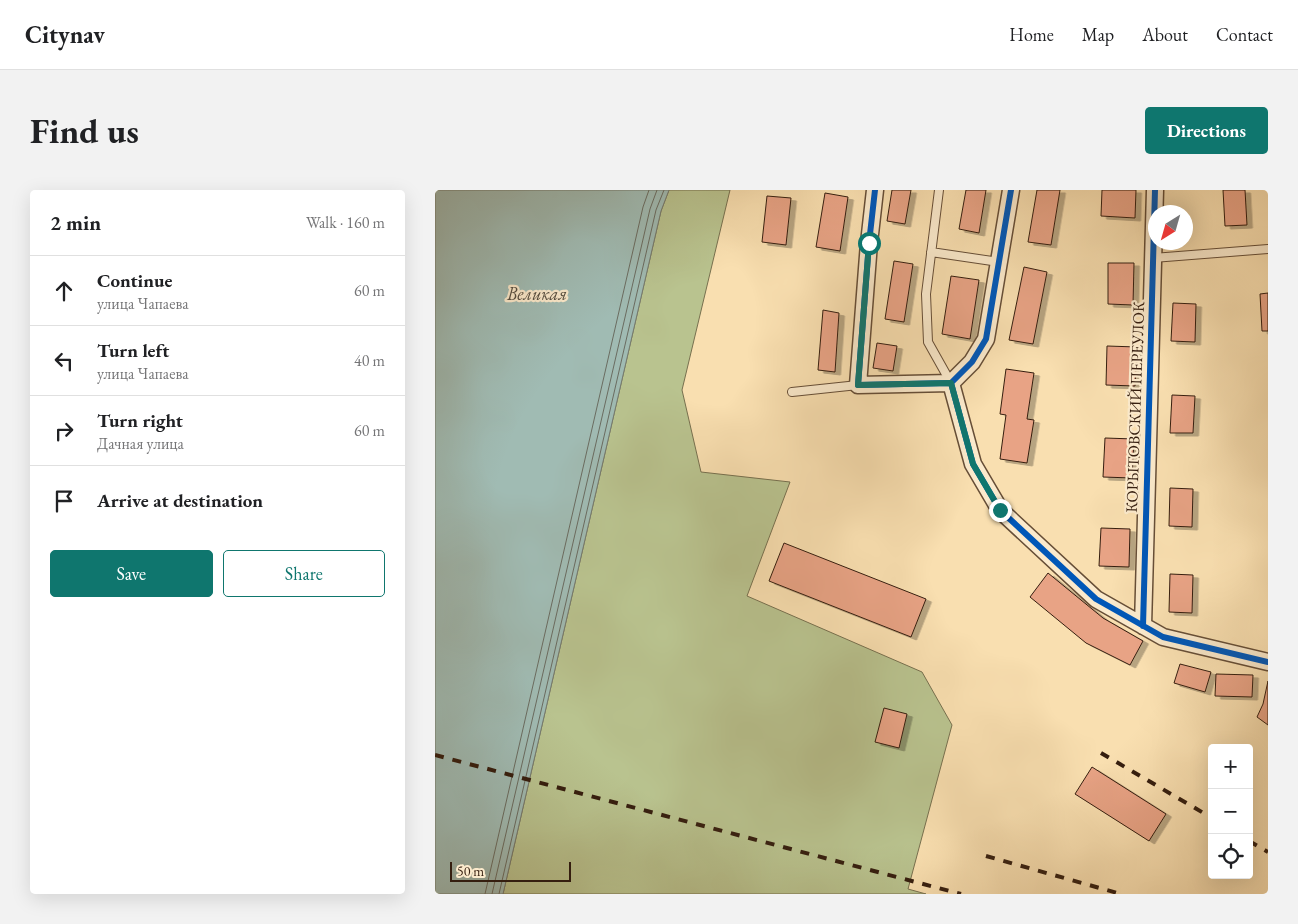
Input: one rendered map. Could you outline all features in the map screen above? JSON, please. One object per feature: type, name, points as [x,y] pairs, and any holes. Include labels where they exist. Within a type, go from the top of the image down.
[{"type":"street","points":[[875,190],[858,385],[951,383],[972,362],[987,339],[1011,190]]},
{"type":"street","name":"КОРЫТОВСКИЙ ПЕРЕУЛОК","points":[[1143,626],[1155,190]]},
{"type":"street","points":[[951,383],[973,464],[1000,510],[1096,599],[1163,637],[1268,662]]},
{"type":"lane","points":[[939,190],[926,294],[928,342],[951,383]]},
{"type":"lane","points":[[1153,258],[1268,249]]},
{"type":"lane","points":[[931,252],[999,262]]},
{"type":"lane","points":[[792,392],[858,385]]},
{"type":"green space","points":[[669,190],[730,190],[682,390],[701,472],[790,482],[747,596],[922,672],[952,725],[908,889],[926,894],[503,894],[661,211]]},
{"type":"water","name":"Великая","points":[[435,190],[669,190],[661,211],[503,894],[435,894]]},
{"type":"building","points":[[892,190],[911,190],[905,224],[887,221]]},
{"type":"building","points":[[966,190],[986,190],[979,233],[959,229]]},
{"type":"building","points":[[1037,190],[1060,190],[1051,245],[1028,242]]},
{"type":"building","points":[[1102,190],[1136,190],[1135,218],[1101,216]]},
{"type":"building","points":[[1223,190],[1245,190],[1247,225],[1225,226]]},
{"type":"building","points":[[825,193],[848,197],[840,251],[816,247]]},
{"type":"building","points":[[767,196],[791,198],[786,245],[762,242]]},
{"type":"building","points":[[894,261],[913,264],[904,322],[885,319]]},
{"type":"building","points":[[1108,263],[1134,263],[1133,305],[1108,304]]},
{"type":"building","points":[[1024,267],[1047,272],[1033,344],[1009,340]]},
{"type":"building","points":[[951,276],[979,280],[970,339],[942,334]]},
{"type":"building","points":[[1268,293],[1268,331],[1262,331],[1260,294]]},
{"type":"building","points":[[1173,303],[1196,304],[1195,342],[1171,341]]},
{"type":"building","points":[[823,310],[839,313],[835,372],[818,370]]},
{"type":"building","points":[[877,343],[897,346],[893,371],[873,368]]},
{"type":"building","points":[[1107,346],[1137,347],[1135,386],[1106,385]]},
{"type":"building","points":[[1006,369],[1034,373],[1027,419],[1034,420],[1027,463],[1000,459],[1006,415],[1000,414]]},
{"type":"building","points":[[1172,395],[1195,396],[1193,433],[1170,433]]},
{"type":"building","points":[[1105,438],[1134,439],[1132,478],[1103,477]]},
{"type":"building","points":[[1170,488],[1193,489],[1192,527],[1169,526]]},
{"type":"building","points":[[1101,528],[1130,529],[1129,567],[1099,566]]},
{"type":"building","points":[[784,543],[926,599],[911,637],[769,581]]},
{"type":"building","points":[[1048,573],[1103,618],[1143,641],[1130,665],[1086,643],[1030,597]]},
{"type":"building","points":[[1170,574],[1193,575],[1192,613],[1169,612]]},
{"type":"building","points":[[1180,664],[1211,672],[1205,692],[1174,683]]},
{"type":"building","points":[[1216,674],[1253,675],[1252,697],[1215,696]]},
{"type":"building","points":[[1268,681],[1268,725],[1257,717],[1263,704]]},
{"type":"building","points":[[884,708],[907,714],[899,748],[875,742]]},
{"type":"building","points":[[1092,767],[1166,814],[1149,841],[1075,794]]},
{"type":"railway","points":[[1101,753],[1208,816]]},
{"type":"railway","points":[[435,755],[961,894]]},
{"type":"railway","points":[[1253,843],[1268,852]]},
{"type":"railway","points":[[986,856],[1121,894]]},
{"type":"cycle path","points":[[875,190],[858,385],[951,383]]},
{"type":"cycle path","points":[[1011,190],[986,339],[972,362],[951,383],[973,464],[1000,510],[1096,599],[1163,637],[1268,662]]},
{"type":"cycle path","points":[[1143,626],[1155,190]]},
{"type":"route","points":[[869,243],[858,385],[951,383],[973,464],[1000,510]]}]
